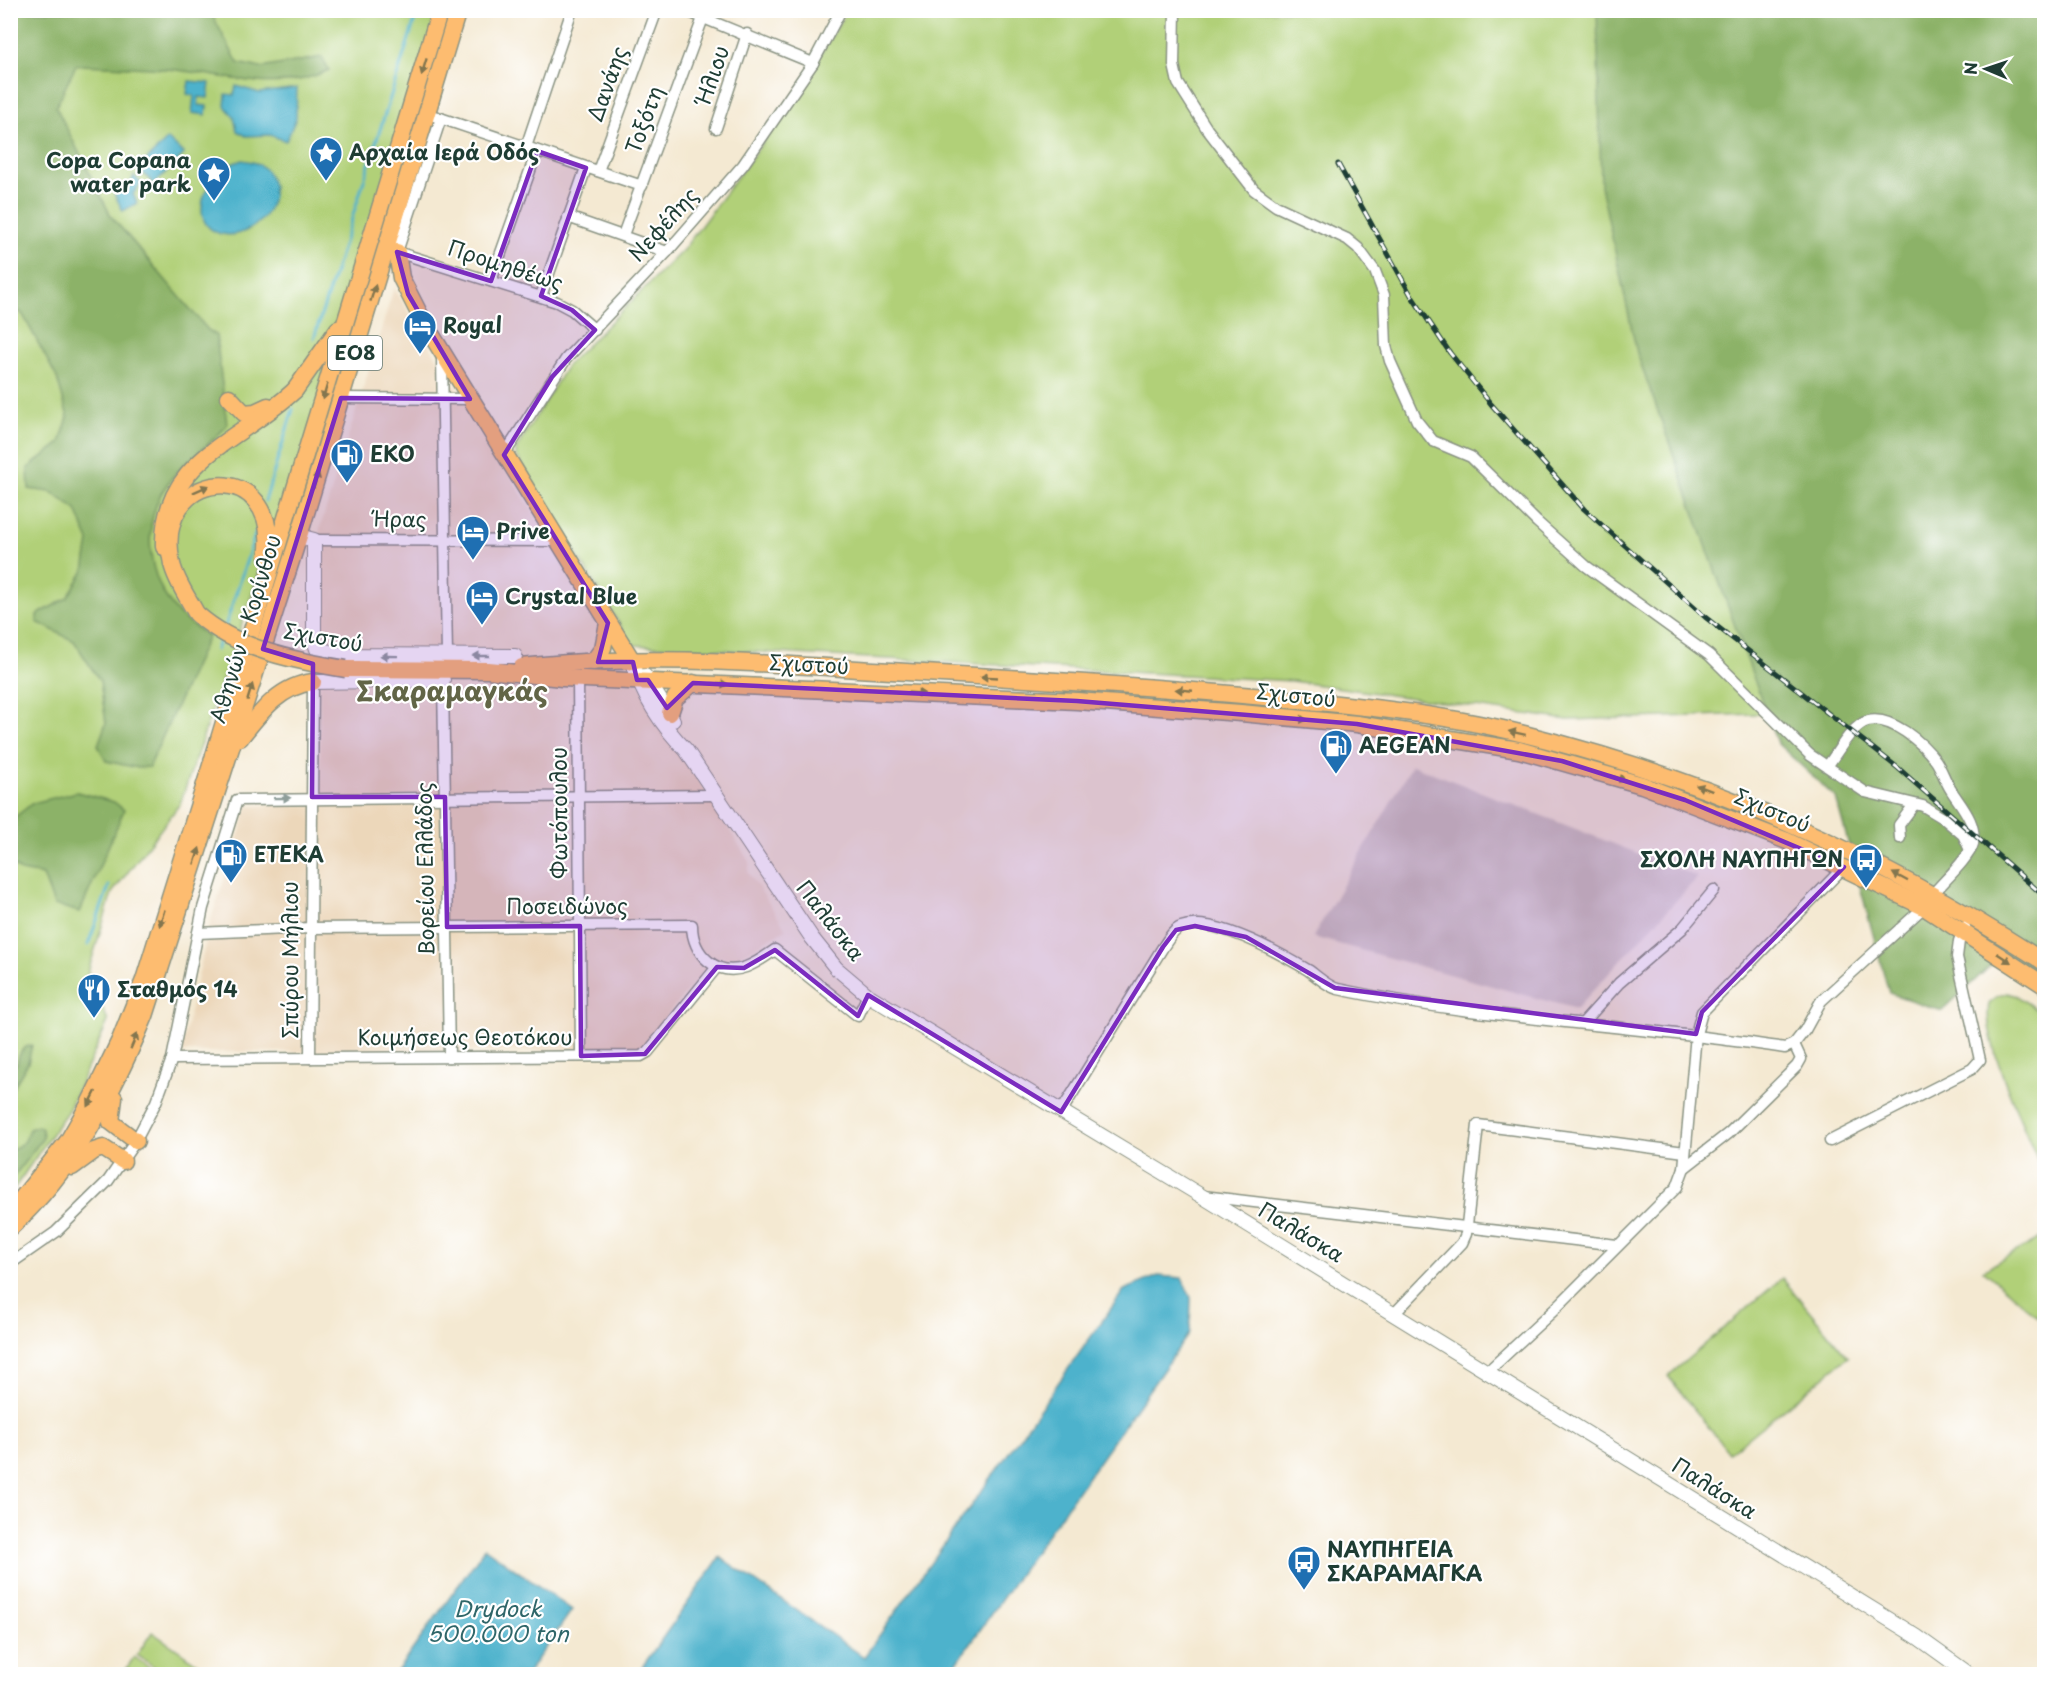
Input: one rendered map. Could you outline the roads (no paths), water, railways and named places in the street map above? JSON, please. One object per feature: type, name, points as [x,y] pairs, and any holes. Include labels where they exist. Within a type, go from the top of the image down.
[{"type":"main road","name":"Αθηνών - Κορίνθου","points":[[10,1213],[68,1141],[88,1106],[124,1030],[144,980],[259,611],[440,10]]},
{"type":"main road","name":"Αθηνών - Κορίνθου","points":[[10,1228],[57,1178],[79,1149],[118,1077],[156,984],[232,748],[307,538],[341,398],[412,170],[434,116],[458,10]]},
{"type":"main road","points":[[412,170],[397,252],[401,278],[408,294],[441,352],[633,662]]},
{"type":"main road","points":[[197,614],[179,596],[168,572],[164,551],[165,518],[170,500],[181,481],[217,449],[263,417],[295,390],[348,316]]},
{"type":"main road","points":[[217,449],[232,423],[229,397],[241,411],[251,413],[295,390]]},
{"type":"main road","points":[[197,614],[174,569],[171,531],[177,511],[183,501],[194,492],[214,485],[235,487],[248,494],[258,503],[268,521],[270,537],[259,611]]},
{"type":"main road","name":"Σχιστού","points":[[197,614],[225,633],[265,650],[304,662],[346,669],[567,673],[643,680],[1077,701],[1357,724],[1471,742],[1519,750],[1642,785],[1733,818],[1928,901]]},
{"type":"main road","points":[[593,662],[603,648],[608,623]]},
{"type":"main road","points":[[515,656],[567,673]]},
{"type":"main road","name":"Σχιστού","points":[[567,673],[593,662],[723,662],[1079,681],[1310,701],[1474,724],[1606,756],[1731,798],[1794,824],[1967,923],[2044,962]]},
{"type":"main road","points":[[443,680],[567,673]]},
{"type":"main road","points":[[232,748],[264,709],[279,695],[300,684],[313,682]]},
{"type":"main road","points":[[670,713],[675,698],[693,682]]},
{"type":"main road","name":"Σχιστού","points":[[1967,923],[2044,985]]},
{"type":"main road","points":[[118,1077],[110,1112],[111,1122],[136,1141]]},
{"type":"main road","points":[[57,1178],[97,1149],[108,1149],[123,1161]]},
{"type":"street","points":[[491,281],[572,10]]},
{"type":"street","name":"Δανάης","points":[[598,171],[657,10]]},
{"type":"street","points":[[684,10],[813,63]]},
{"type":"street","name":"Νεφέλης","points":[[504,455],[552,377],[743,165],[813,63],[841,10]]},
{"type":"street","points":[[1174,10],[1174,65],[1178,82],[1243,178],[1268,201],[1347,239],[1358,248],[1375,271],[1384,295],[1386,346],[1390,361],[1417,421],[1433,441],[1471,457],[1586,566],[1694,643],[1732,677],[1810,755],[1865,792],[1913,806],[1923,806],[1956,827],[1966,839],[1970,850]]},
{"type":"street","name":"Τοξότη","points":[[623,235],[703,18]]},
{"type":"street","name":"Ήλιου","points":[[716,128],[747,34]]},
{"type":"street","points":[[397,252],[434,116],[642,186]]},
{"type":"street","points":[[541,296],[586,168]]},
{"type":"street","points":[[568,217],[667,252]]},
{"type":"street","name":"Προμηθέως","points":[[397,252],[541,296],[572,310],[595,330]]},
{"type":"street","points":[[441,352],[444,399],[447,656]]},
{"type":"street","points":[[341,398],[470,399]]},
{"type":"street","name":"Ήρας","points":[[307,538],[557,541]]},
{"type":"street","name":"Σχιστού","points":[[307,538],[314,640],[318,649],[345,655],[515,656]]},
{"type":"street","name":"Παλάσκα","points":[[633,662],[672,736],[686,750]]},
{"type":"street","name":"Φωτόπουλου","points":[[567,673],[579,796],[581,1056]]},
{"type":"street","name":"Σχιστού","points":[[313,682],[443,680]]},
{"type":"street","name":"Βορείου Ελλάδος","points":[[443,680],[449,1057]]},
{"type":"street","name":"Παλάσκα","points":[[643,680],[670,713],[686,750],[823,952],[836,968],[868,995],[1394,1314],[1486,1373],[1916,1636],[1969,1674]]},
{"type":"street","name":"Σπύρου Μήλιου","points":[[310,1058],[313,682]]},
{"type":"street","points":[[1061,1112],[1163,947],[1176,930],[1184,926],[1195,926],[1246,937],[1287,958],[1335,988],[1427,1004],[1696,1034],[1785,1048],[1794,1044],[1808,1026],[1821,1001],[1928,901],[1970,850],[1973,839],[1970,818],[1949,787],[1934,758],[1896,725],[1874,720],[1863,723],[1828,765]]},
{"type":"street","points":[[10,1264],[71,1219],[123,1161],[156,1102],[172,1059],[198,933],[237,800],[312,797],[715,795]]},
{"type":"street","points":[[1900,838],[1899,825],[1913,806]]},
{"type":"street","points":[[1486,1373],[1553,1311],[1677,1187],[1684,1168],[1696,1034],[1702,1012],[1844,867]]},
{"type":"street","points":[[1584,1022],[1619,983],[1682,929],[1714,890]]},
{"type":"street","points":[[1830,1141],[1972,1069],[1980,1060],[1957,957],[1959,941],[1967,923]]},
{"type":"street","name":"Ποσειδώνος","points":[[198,933],[311,928],[692,926],[693,937],[699,951],[717,967]]},
{"type":"street","points":[[717,967],[744,968],[775,950],[858,1016],[868,995]]},
{"type":"street","name":"Κοιμήσεως Θεοτόκου","points":[[172,1059],[639,1056],[647,1053],[717,967]]},
{"type":"street","points":[[1684,1168],[1729,1133],[1797,1066],[1801,1059],[1794,1044]]},
{"type":"street","points":[[1394,1314],[1462,1243],[1466,1227],[1478,1125],[1685,1152]]},
{"type":"street","points":[[1200,1196],[1617,1245]]},
{"type":"water","points":[[189,81],[210,83],[208,98],[199,97],[198,105],[207,106],[206,115],[192,113],[194,96],[187,94]]},
{"type":"water","points":[[236,86],[259,93],[297,88],[296,118],[286,141],[270,135],[246,136],[237,131],[234,117],[225,106],[226,94],[234,95]]},
{"type":"water","points":[[168,139],[184,154],[154,184],[138,168]]},
{"type":"water","points":[[242,160],[253,162],[267,172],[273,189],[269,209],[260,221],[249,229],[237,234],[215,232],[207,225],[202,214],[206,191],[220,168]]},
{"type":"water","points":[[134,176],[141,183],[133,194],[137,203],[123,211],[114,193],[130,184]]},
{"type":"water","points":[[1158,1276],[1182,1278],[1191,1298],[1190,1332],[949,1674],[637,1674],[720,1557],[864,1657],[1124,1290]]},
{"type":"water","name":"Drydock 500.000 ton","points":[[485,1548],[572,1610],[527,1674],[395,1674]]},
{"type":"waterway","points":[[314,338],[418,10]]},
{"type":"waterway","points":[[265,501],[293,409]]},
{"type":"waterway","points":[[225,627],[256,532]]},
{"type":"waterway","points":[[216,650],[220,639]]},
{"type":"waterway","points":[[88,945],[109,886]]},
{"type":"railway","points":[[1338,164],[1411,295],[1450,353],[1491,404],[1584,509],[1705,617],[1898,768],[2044,896]]},
{"type":"place","name":"Αρχαία Ιερά Οδός","points":[[326,182]]},
{"type":"place","name":"Copa Copana water park","points":[[214,202]]},
{"type":"place","name":"Royal","points":[[420,355]]},
{"type":"place","name":"EKO","points":[[347,484]]},
{"type":"place","name":"Prive","points":[[473,561]]},
{"type":"place","name":"Crystal Blue","points":[[482,626]]},
{"type":"place","name":"AEGEAN","points":[[1336,775]]},
{"type":"place","name":"ETEKA","points":[[231,884]]},
{"type":"place","name":"ΣΧΟΛΗ ΝΑΥΠΗΓΩΝ","points":[[1866,889]]},
{"type":"place","name":"Σταθμός 14","points":[[94,1019]]},
{"type":"place","name":"ΝΑΥΠΗΓΕΙΑ ΣΚΑΡΑΜΑΓΚΑ","points":[[1304,1591]]},
{"type":"district","name":"Σκαραμαγκάς","points":[[452,692]]}]
